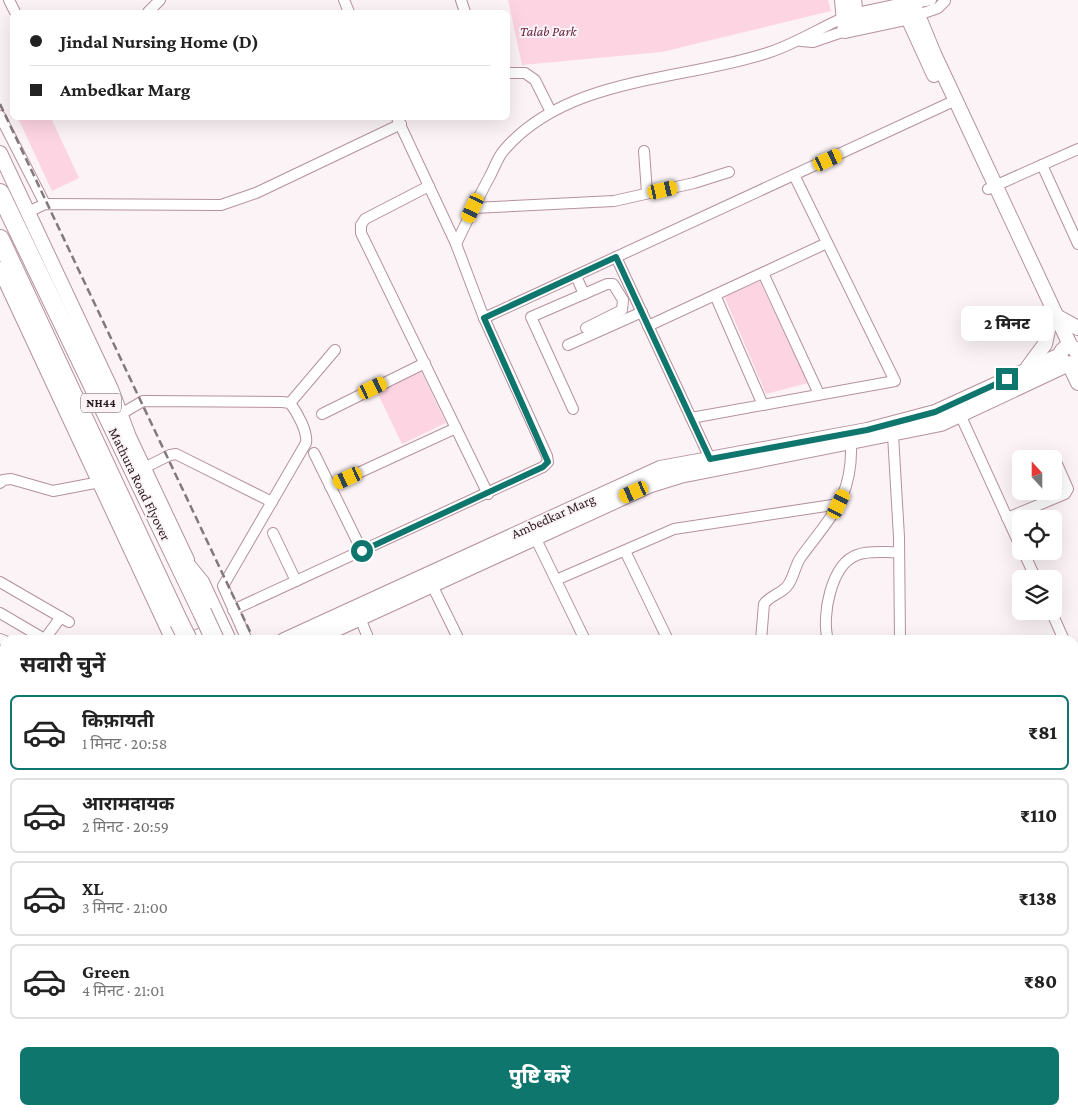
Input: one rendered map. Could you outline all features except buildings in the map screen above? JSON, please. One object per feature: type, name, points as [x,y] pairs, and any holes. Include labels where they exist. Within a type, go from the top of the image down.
[{"type":"highway","name":"Mathura Road Flyover","points":[[0,193],[213,635]]},
{"type":"highway","name":"Mathura Road Flyover","points":[[0,239],[186,635]]},
{"type":"street","points":[[0,3],[9,0],[14,10]]},
{"type":"street","points":[[150,10],[160,0]]},
{"type":"street","points":[[842,0],[850,23]]},
{"type":"street","points":[[850,23],[854,0]]},
{"type":"street","points":[[910,10],[931,0]]},
{"type":"street","points":[[456,244],[503,151],[525,129],[551,112],[607,90],[651,78],[763,55],[801,41],[813,42],[850,23],[910,10],[938,8],[945,0]]},
{"type":"street","points":[[910,10],[1054,319],[1073,355],[1078,383]]},
{"type":"street","points":[[510,73],[525,73],[535,80],[551,112]]},
{"type":"street","points":[[484,318],[952,102]]},
{"type":"street","points":[[0,116],[45,204]]},
{"type":"street","points":[[28,212],[45,204],[221,205],[256,193],[399,121],[456,244],[484,318],[548,462],[543,467],[488,494],[233,610]]},
{"type":"street","points":[[992,187],[1078,149]]},
{"type":"street","points":[[644,151],[647,193]]},
{"type":"street","points":[[0,152],[189,566],[223,635]]},
{"type":"street","points":[[1042,166],[1073,220],[1078,244]]},
{"type":"street","points":[[473,208],[614,201],[729,172]]},
{"type":"street","points":[[691,418],[895,381],[794,175]]},
{"type":"street","points":[[429,186],[365,219],[361,225],[362,233],[488,494]]},
{"type":"street","points":[[648,326],[828,243]]},
{"type":"street","points":[[616,257],[712,464]]},
{"type":"street","points":[[0,269],[171,635]]},
{"type":"street","points":[[763,273],[819,394]]},
{"type":"street","points":[[576,276],[584,294]]},
{"type":"street","points":[[573,409],[531,317],[607,284],[613,284],[624,300],[622,310],[586,328]]},
{"type":"street","points":[[715,295],[763,405]]},
{"type":"street","points":[[568,345],[642,312]]},
{"type":"street","points":[[1054,319],[1078,328]]},
{"type":"street","points":[[1024,371],[1036,359],[1045,344],[1054,319]]},
{"type":"street","points":[[290,403],[335,350]]},
{"type":"street","name":"Ambedkar Marg","points":[[324,635],[432,585],[660,468],[712,464],[851,443],[941,424],[957,408],[1024,371],[1073,355]]},
{"type":"street","name":"Ambedkar Marg","points":[[712,464],[957,408],[1048,374],[1073,355]]},
{"type":"street","points":[[322,414],[425,363]]},
{"type":"street","points":[[1048,374],[1078,388]]},
{"type":"street","points":[[121,414],[144,401],[290,403]]},
{"type":"street","points":[[245,635],[224,591],[225,582],[307,440],[290,403]]},
{"type":"street","points":[[957,408],[1012,529]]},
{"type":"street","points":[[330,486],[456,428]]},
{"type":"street","points":[[893,435],[899,552],[900,635]]},
{"type":"street","points":[[762,635],[764,604],[768,599],[789,585],[801,557],[819,535],[846,490],[852,467],[851,443]]},
{"type":"street","points":[[314,453],[362,551]]},
{"type":"street","points":[[144,468],[176,454],[272,502]]},
{"type":"street","points":[[1062,475],[1068,489],[1062,495]]},
{"type":"street","points":[[0,483],[3,480],[11,479],[52,491],[100,482]]},
{"type":"street","points":[[1007,518],[1050,500]]},
{"type":"street","points":[[556,580],[674,529],[839,504]]},
{"type":"street","points":[[533,532],[583,635]]},
{"type":"street","name":"Ambedkar Marg","points":[[296,635],[533,532]]},
{"type":"street","points":[[273,533],[296,581]]},
{"type":"street","points":[[625,551],[666,635]]},
{"type":"street","points":[[828,635],[826,610],[840,567],[856,555],[899,552]]},
{"type":"street","points":[[189,566],[202,582],[227,635]]},
{"type":"street","points":[[0,582],[65,620],[50,635]]},
{"type":"street","points":[[432,585],[457,635]]},
{"type":"street","points":[[0,613],[37,635]]},
{"type":"street","points":[[201,635],[211,626],[213,615]]},
{"type":"street","points":[[360,618],[367,635]]},
{"type":"street","points":[[1055,620],[1062,635]]},
{"type":"green space","name":"Talab Park","points":[[508,0],[828,0],[831,11],[662,52],[522,65]]},
{"type":"green space","points":[[19,120],[52,120],[79,178],[52,191]]},
{"type":"green space","points":[[760,281],[808,383],[766,394],[724,296]]},
{"type":"green space","points":[[421,371],[446,423],[402,444],[377,392]]},
{"type":"railway","points":[[0,104],[252,635]]},
{"type":"route","points":[[362,551],[488,494],[543,467],[548,462],[547,456],[484,318],[616,257],[710,459],[867,430],[935,412],[1007,379]]}]
